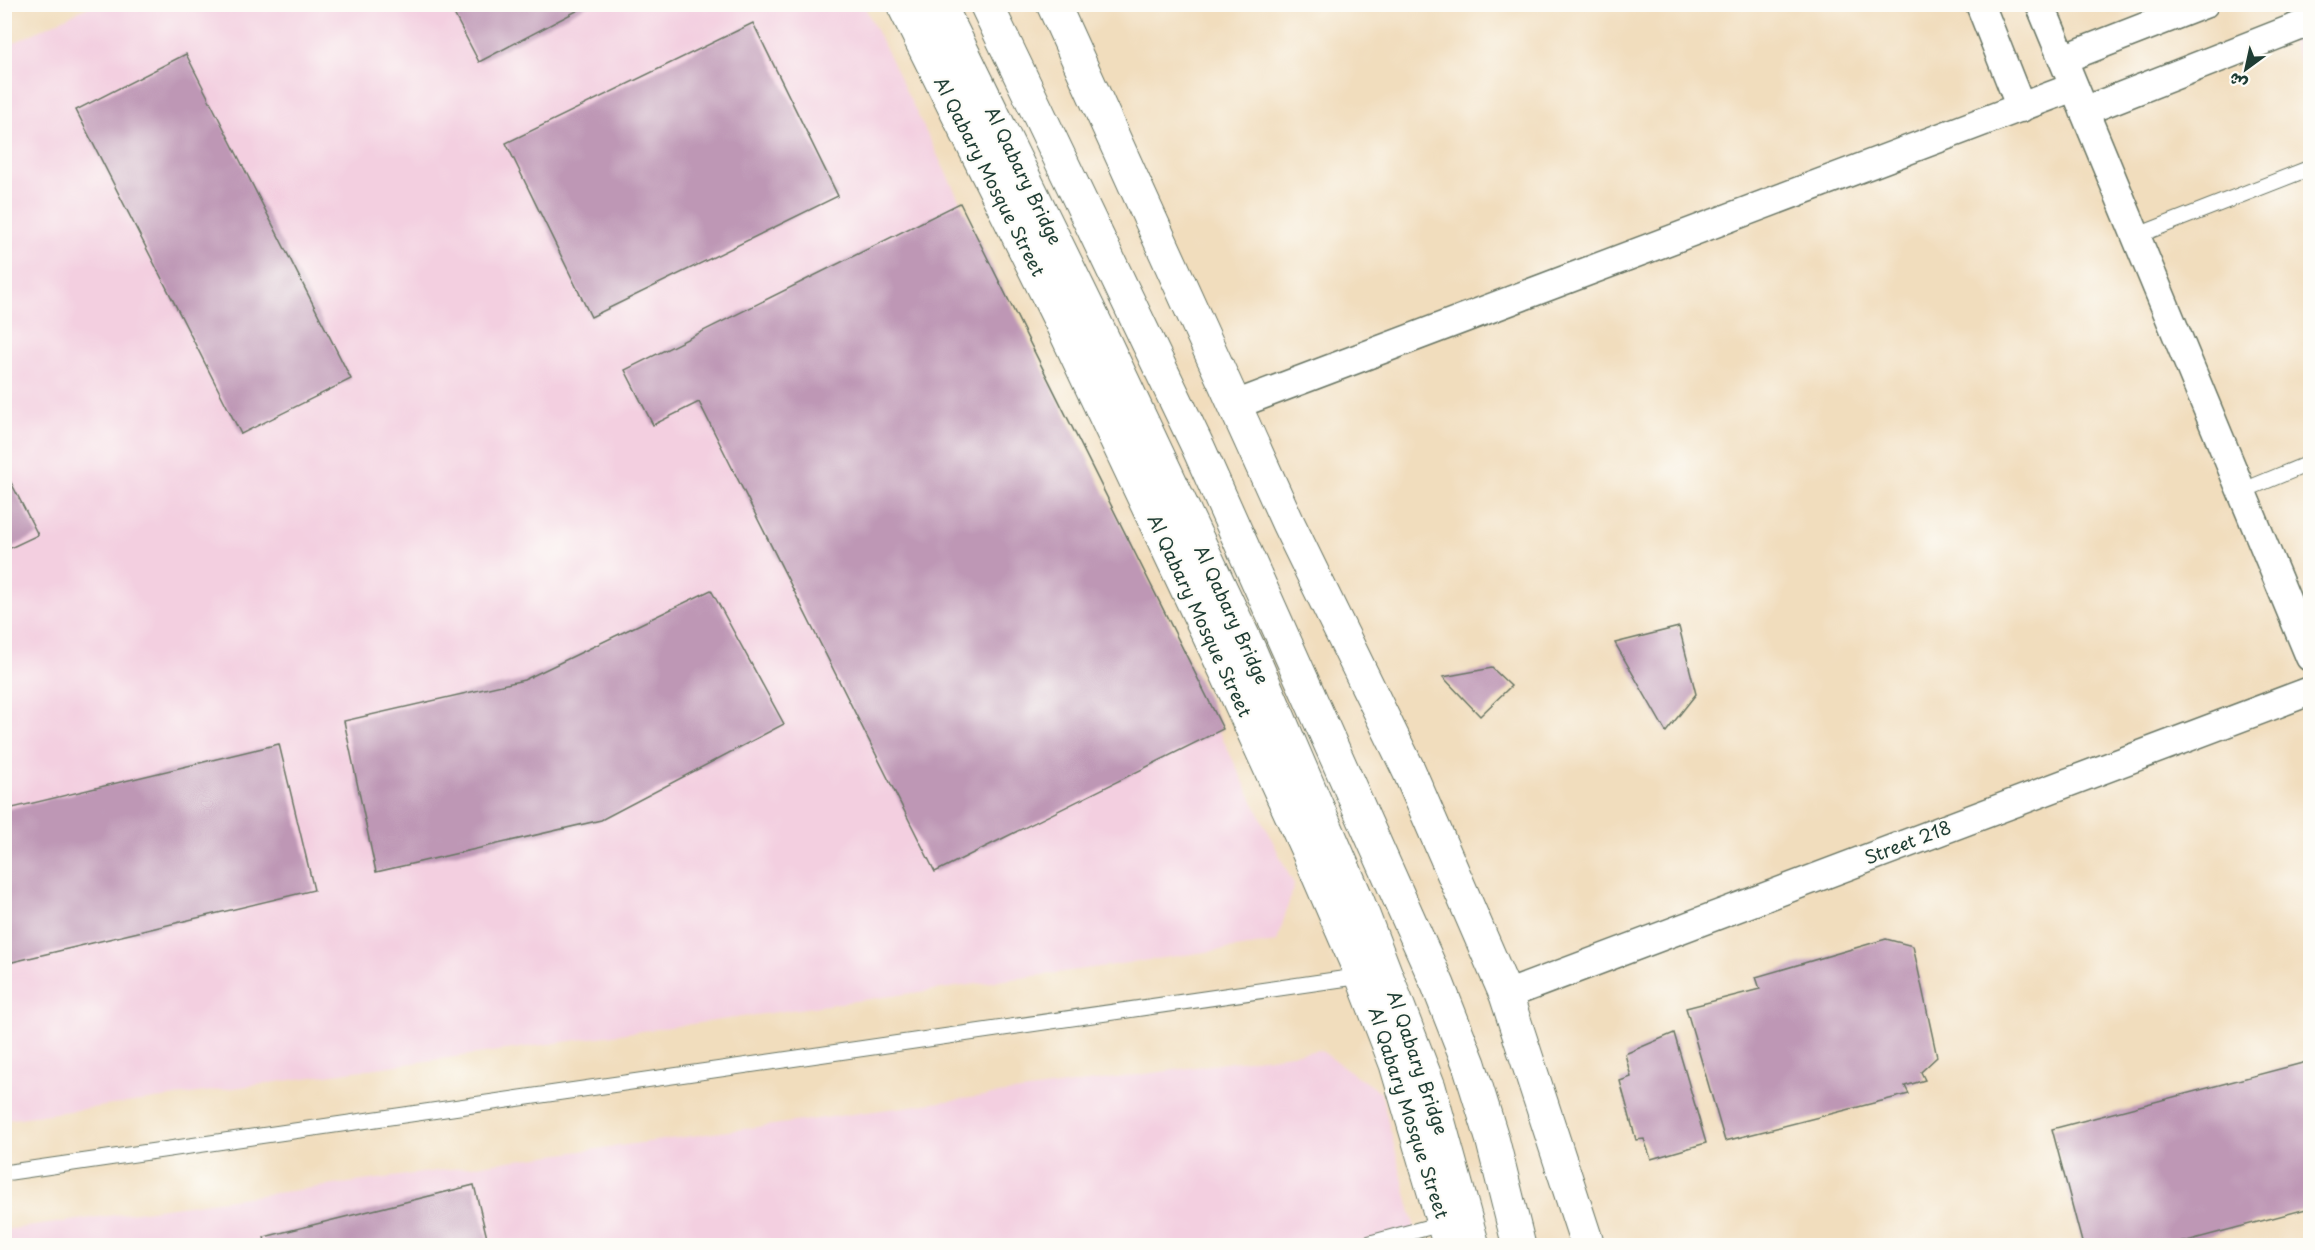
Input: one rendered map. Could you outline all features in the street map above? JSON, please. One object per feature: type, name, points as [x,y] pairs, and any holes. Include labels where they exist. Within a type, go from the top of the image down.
[{"type":"street","name":"Al Qabary Mosque Street","points":[[903,4],[1064,329],[1228,676],[1362,976],[1396,1064],[1447,1234]]},
{"type":"street","name":"Al Qabary Bridge","points":[[939,4],[1103,339],[1239,630],[1358,902],[1429,1087],[1473,1245]]},
{"type":"street","name":"Al Qabary Bridge","points":[[986,4],[1139,328],[1198,447],[1438,985],[1469,1064],[1519,1245]]},
{"type":"street","points":[[1053,4],[1288,523],[1409,771],[1506,995],[1588,1245]]},
{"type":"street","points":[[1980,4],[2021,108]]},
{"type":"street","points":[[2040,4],[2310,657]]},
{"type":"street","points":[[2063,59],[2204,4]]},
{"type":"street","points":[[1235,405],[2021,108],[2079,99],[2310,22]]},
{"type":"street","name":"Street 218","points":[[1506,995],[2310,692]]},
{"type":"lane","points":[[2136,236],[2310,168]]},
{"type":"lane","points":[[2242,491],[2310,463]]},
{"type":"lane","points":[[4,1173],[1362,976]]},
{"type":"lane","points":[[1360,1245],[1447,1234]]},
{"type":"shaded area","points":[[92,5],[864,5],[1294,885],[1277,942],[5,1120],[5,47]]},
{"type":"shaded area","points":[[2279,5],[2310,5],[2310,92]]},
{"type":"shaded area","points":[[1320,1050],[1381,1093],[1419,1245],[5,1246],[4,1230]]},
{"type":"building","points":[[449,4],[590,4],[479,62]]},
{"type":"building","points":[[753,23],[838,196],[591,317],[506,143]]},
{"type":"building","points":[[186,54],[351,379],[241,434],[76,110]]},
{"type":"building","points":[[960,203],[1223,729],[935,872],[699,402],[653,425],[625,370]]},
{"type":"building","points":[[4,469],[38,535],[4,551]]},
{"type":"building","points":[[711,590],[784,724],[601,820],[376,872],[344,721],[524,680]]},
{"type":"building","points":[[1679,627],[1696,694],[1666,732],[1615,643]]},
{"type":"building","points":[[1492,668],[1511,686],[1480,716],[1443,677]]},
{"type":"building","points":[[279,744],[314,890],[4,964],[4,810]]},
{"type":"building","points":[[1886,939],[1913,946],[1937,1057],[1921,1072],[1925,1080],[1905,1086],[1909,1094],[1725,1141],[1686,1008],[1760,989],[1756,977]]},
{"type":"building","points":[[1674,1033],[1706,1143],[1651,1159],[1644,1139],[1636,1140],[1620,1081],[1631,1077],[1625,1054]]},
{"type":"building","points":[[2310,1061],[2310,1208],[2168,1246],[2083,1246],[2052,1129]]},
{"type":"building","points":[[474,1185],[489,1246],[266,1246],[264,1237]]}]
